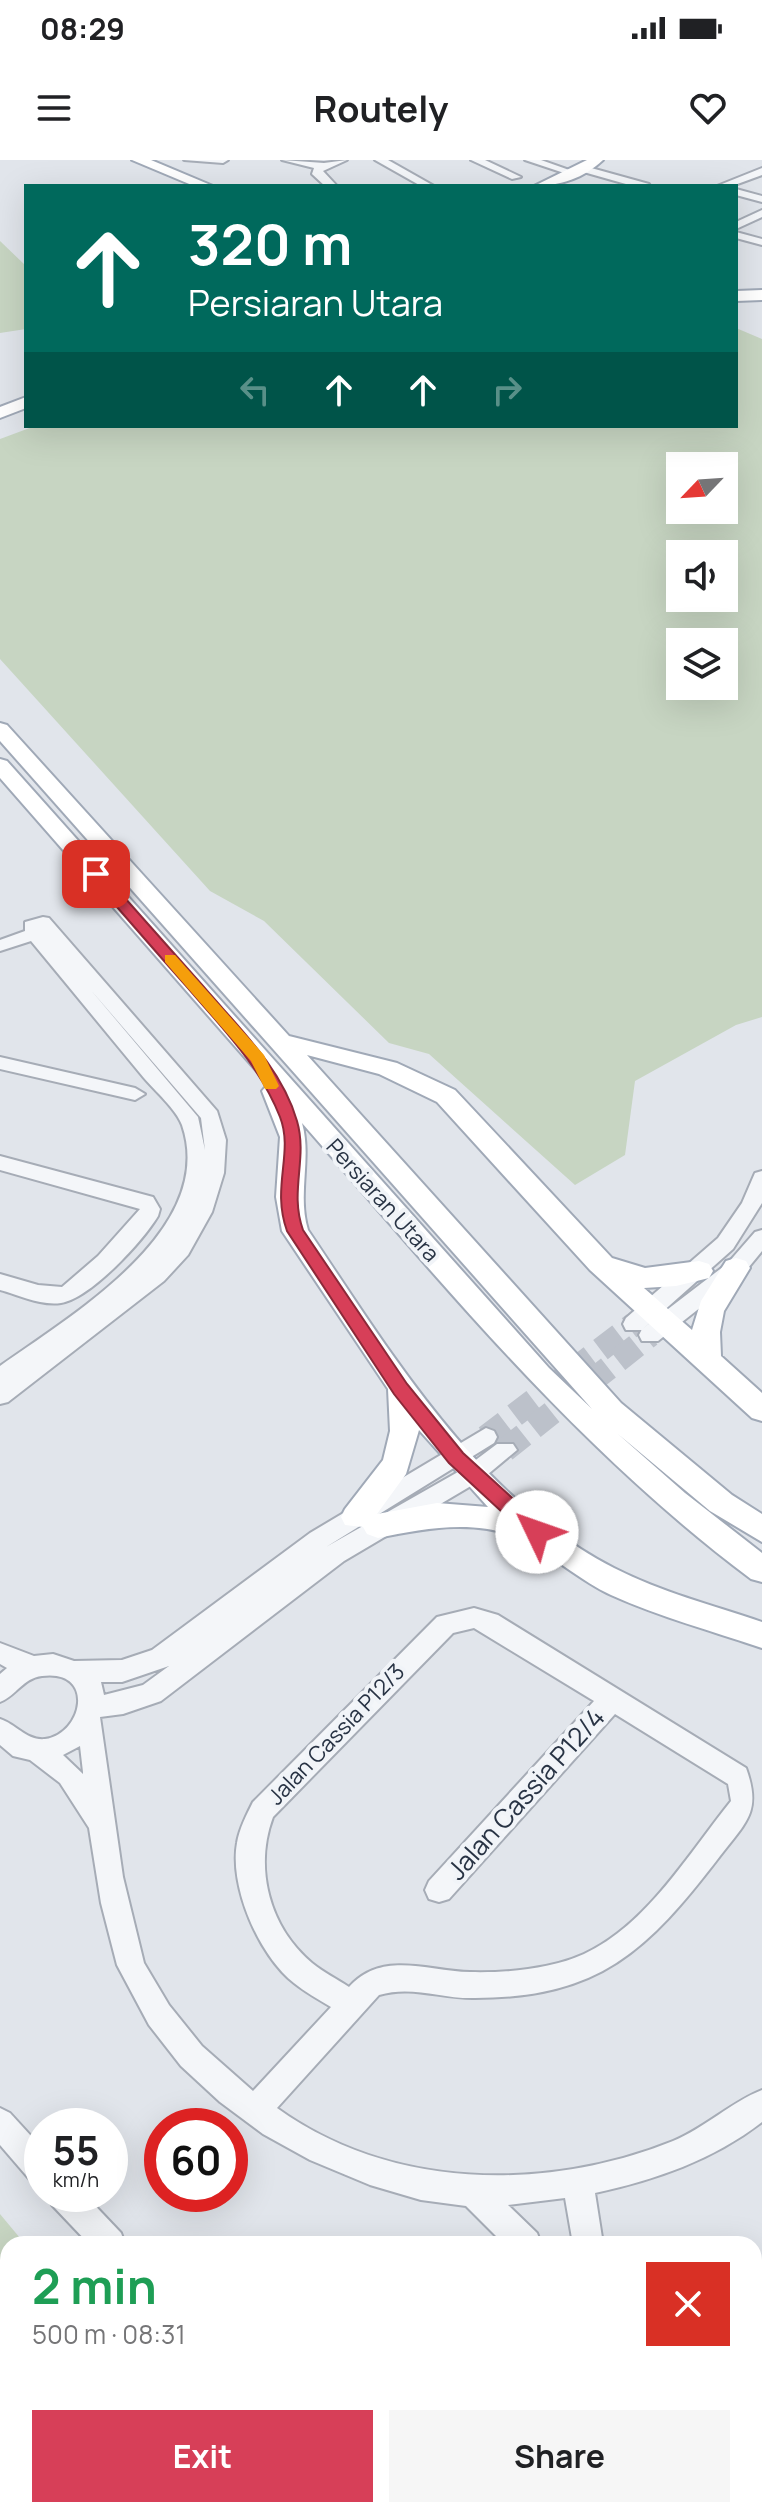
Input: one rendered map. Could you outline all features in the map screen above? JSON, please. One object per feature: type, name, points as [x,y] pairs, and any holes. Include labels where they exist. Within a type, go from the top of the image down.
[{"type":"main road","points":[[129,160],[183,184]]},
{"type":"main road","points":[[139,160],[201,184]]},
{"type":"main road","points":[[547,184],[592,169]]},
{"type":"main road","points":[[560,184],[592,169]]},
{"type":"main road","points":[[738,296],[762,295]]},
{"type":"main road","points":[[738,303],[762,302]]},
{"type":"main road","points":[[0,396],[24,389]]},
{"type":"main road","points":[[0,411],[24,402]]},
{"type":"main road","name":"Persiaran Utara","points":[[0,729],[539,1375],[614,1450],[704,1528],[762,1570]]},
{"type":"main road","name":"Persiaran Utara","points":[[0,765],[611,1411],[680,1471],[762,1530]]},
{"type":"main road","points":[[762,1410],[707,1360],[650,1323],[600,1263],[446,1096],[424,1081],[401,1072],[269,1051],[293,1143],[287,1201],[295,1231],[400,1389],[464,1466],[537,1532],[583,1565],[620,1584],[762,1635]]},
{"type":"main road","points":[[600,1263],[635,1279],[650,1281],[699,1271]]},
{"type":"main road","points":[[707,1360],[704,1324],[708,1309],[736,1268]]},
{"type":"main road","points":[[367,1522],[403,1453],[406,1424],[400,1389]]},
{"type":"main road","points":[[367,1522],[434,1513],[484,1516],[537,1532]]},
{"type":"street","points":[[189,160],[223,160]]},
{"type":"street","points":[[287,160],[323,166],[342,160]]},
{"type":"street","points":[[380,160],[425,184]]},
{"type":"street","points":[[476,160],[516,177]]},
{"type":"street","points":[[530,160],[592,169],[639,184]]},
{"type":"street","points":[[323,166],[317,174],[330,184]]},
{"type":"street","points":[[727,184],[762,171]]},
{"type":"street","points":[[738,193],[762,199]]},
{"type":"street","points":[[738,225],[762,213]]},
{"type":"street","points":[[738,236],[762,242]]},
{"type":"street","points":[[0,946],[35,934],[191,1122],[198,1155],[186,1212],[166,1244],[115,1290],[10,1371],[0,1396]]},
{"type":"street","points":[[0,1063],[135,1094]]},
{"type":"street","points":[[0,1163],[131,1197],[146,1202],[150,1209],[148,1216],[115,1256],[69,1294],[43,1294],[0,1282]]},
{"type":"street","points":[[650,1323],[748,1217],[762,1178]]},
{"type":"street","points":[[650,1323],[736,1268],[762,1237]]},
{"type":"street","points":[[0,1691],[19,1672],[32,1667],[54,1665],[75,1671],[122,1671],[161,1658],[297,1555],[367,1522],[464,1466],[495,1443]]},
{"type":"street","points":[[0,1730],[20,1746],[36,1749],[61,1744],[82,1730],[91,1713],[152,1693],[335,1554],[367,1522]]},
{"type":"street","name":"Jalan Cassia P12/3","points":[[256,2110],[370,1984],[396,1975],[423,1976],[472,1986],[525,1982],[592,1964],[632,1937],[744,1804],[744,1790],[737,1776],[489,1622],[459,1619],[435,1632],[262,1810],[250,1842],[250,1877],[266,1927],[301,1972],[351,2004]]},
{"type":"street","points":[[0,1653],[32,1667]]},
{"type":"street","points":[[75,1671],[90,1686],[101,1830],[113,1897],[132,1968],[168,2030],[230,2093],[256,2110],[308,2143],[387,2176],[474,2193],[578,2183],[635,2170],[686,2151],[758,2113]]},
{"type":"street","name":"Jalan Cassia P12/4","points":[[439,1890],[613,1698]]},
{"type":"street","points":[[36,1749],[69,1775],[83,1794],[101,1830]]},
{"type":"street","points":[[0,2123],[24,2150]]},
{"type":"street","points":[[578,2183],[587,2236]]},
{"type":"street","points":[[474,2193],[518,2236]]},
{"type":"street","points":[[80,2212],[102,2236]]},
{"type":"green space","points":[[0,241],[24,264],[24,329],[0,333]]},
{"type":"green space","points":[[738,329],[762,339],[762,1017],[736,1025],[635,1081],[625,1155],[575,1185],[429,1054],[389,1043],[264,921],[210,891],[0,659],[0,439],[30,428],[738,428]]},
{"type":"green space","points":[[0,2214],[18,2236],[0,2236]]},
{"type":"tunnel","points":[[486,1437],[634,1324]]},
{"type":"tunnel","points":[[505,1450],[650,1335]]},
{"type":"slow traffic","points":[[170,958],[258,1059],[271,1086]]},
{"type":"route","points":[[96,874],[258,1059],[289,1119],[293,1143],[287,1190],[288,1212],[295,1231],[400,1389],[456,1458],[537,1532]]}]
